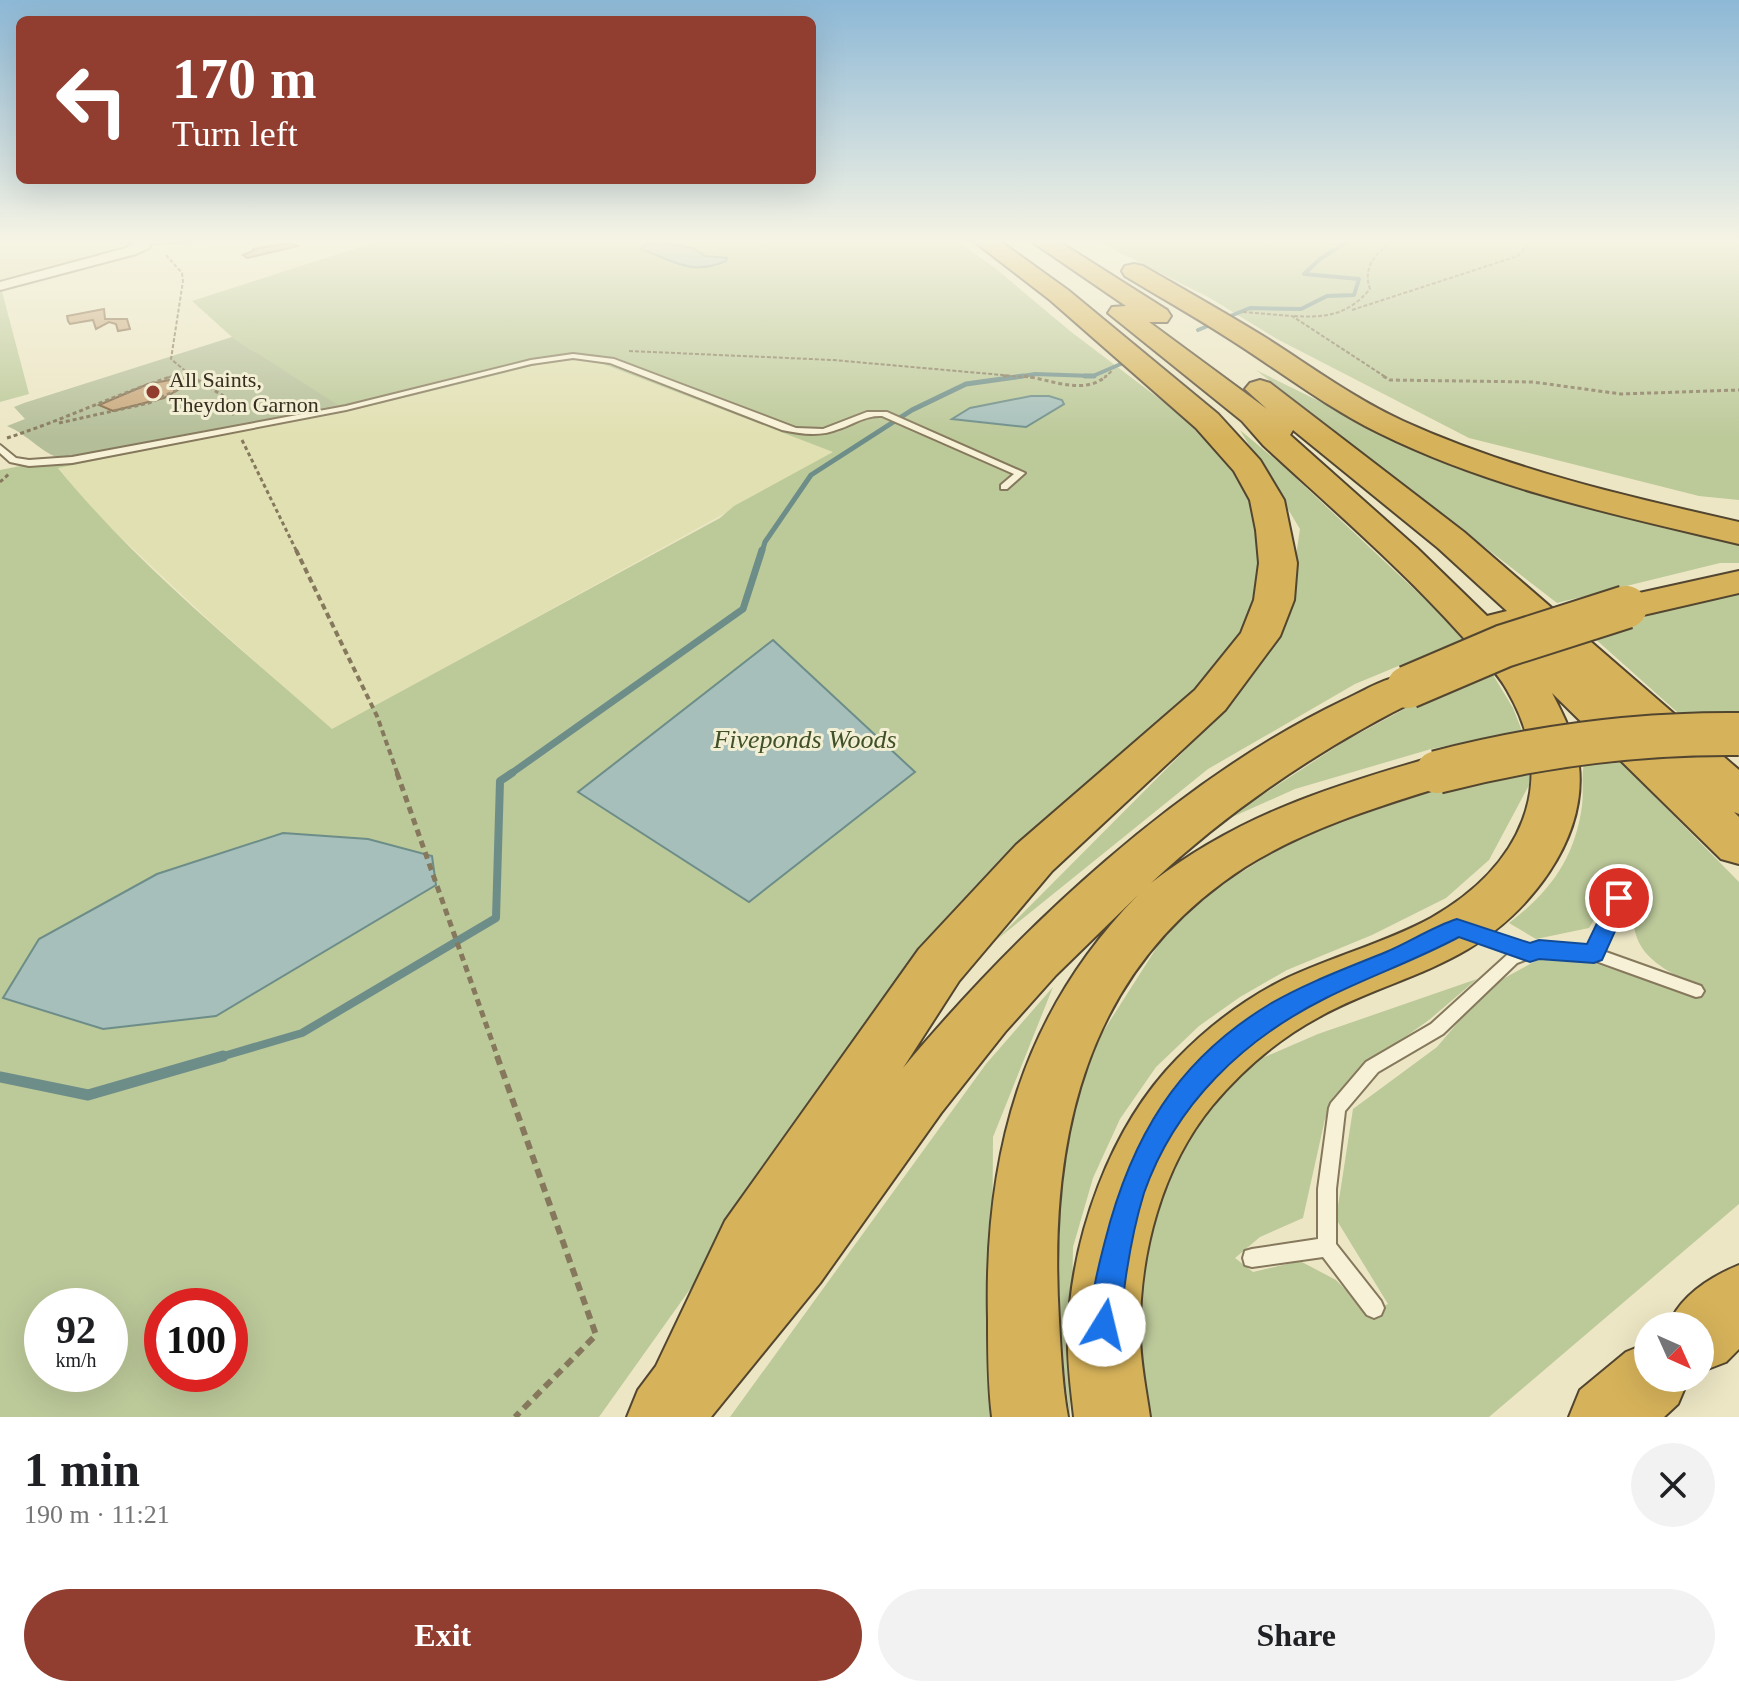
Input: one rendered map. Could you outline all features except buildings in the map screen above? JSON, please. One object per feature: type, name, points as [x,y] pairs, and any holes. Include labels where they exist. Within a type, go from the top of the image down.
[{"type":"highway","points":[[675,1402],[749,1245],[939,965],[1034,858],[1210,700],[1260,636],[1274,600],[1278,563],[1274,530],[1267,500],[1248,467],[1207,421],[1071,305]]},
{"type":"highway","points":[[1108,305],[1159,340],[1253,414],[1292,438],[1471,591],[1739,846]]},
{"type":"highway","points":[[1139,305],[1197,343],[1337,448],[1473,560],[1739,797]]},
{"type":"highway","points":[[1204,305],[1395,414],[1489,450],[1604,484],[1739,510]]},
{"type":"highway","points":[[1247,327],[1290,370],[1355,407],[1453,454],[1572,494],[1739,533]]},
{"type":"highway","points":[[1112,1417],[1104,1325],[1114,1261],[1130,1194],[1154,1138],[1179,1101],[1227,1049],[1277,1012],[1341,978],[1409,952],[1471,920],[1532,861],[1553,821],[1557,789],[1556,760],[1549,732],[1527,686],[1464,613],[1312,471],[1270,438],[1253,414]]},
{"type":"highway","points":[[1030,1417],[1026,1391],[1023,1214],[1037,1130],[1056,1063],[1092,992],[1122,947],[1149,888],[1200,816],[1283,756],[1365,706],[1408,687],[1504,646],[1626,607],[1739,582]]},
{"type":"highway","points":[[675,1402],[797,1258],[884,1139],[988,1011],[1081,916],[1203,870],[1263,835],[1348,800],[1437,772],[1506,754],[1588,741],[1664,734],[1739,734]]},
{"type":"highway","points":[[1714,1323],[1739,1300]]},
{"type":"highway","points":[[1607,1417],[1636,1392]]},
{"type":"lane","points":[[0,448],[13,460],[56,462],[238,431],[531,362],[573,356],[596,357],[785,428],[806,433],[826,432],[878,413],[1020,473],[1004,487]]},
{"type":"lane","points":[[1594,954],[1619,898]]},
{"type":"lane","points":[[1457,927],[1530,953]]},
{"type":"lane","points":[[1374,1308],[1327,1247],[1327,1189],[1337,1108],[1372,1067],[1437,1029],[1512,959],[1539,949],[1594,954],[1696,991]]},
{"type":"lane","points":[[1252,1258],[1327,1247]]},
{"type":"path","points":[[180,305],[171,359],[181,373],[223,393],[233,406],[238,431],[377,716],[596,1335],[515,1417]]},
{"type":"path","points":[[1352,310],[1356,305]]},
{"type":"path","points":[[1247,327],[1248,310],[1318,317],[1342,315],[1367,305]]},
{"type":"path","points":[[1292,316],[1390,380],[1533,382],[1621,394],[1739,390]]},
{"type":"path","points":[[596,357],[623,351],[706,353],[833,360],[1006,376],[1017,374],[1034,379],[1094,383],[1102,381],[1118,367]]},
{"type":"path","points":[[45,426],[112,396],[181,373]]},
{"type":"path","points":[[0,440],[45,426],[154,403],[179,394],[200,380]]},
{"type":"green space","points":[[0,305],[6,305],[29,394],[0,402]]},
{"type":"green space","name":"Fiveponds Woods","points":[[197,305],[1039,305],[1215,441],[1252,501],[1265,566],[1253,623],[750,1205],[599,1417],[0,1417],[0,470],[337,405],[232,337]],"holes":[[[590,359],[833,452],[734,506],[720,518],[332,729],[155,571],[58,468],[379,404],[553,361]]]},
{"type":"green space","points":[[1222,305],[1739,305],[1739,500],[1699,496],[1469,438],[1277,339]]},
{"type":"green space","points":[[232,337],[338,405],[142,446],[60,458],[7,426],[25,419],[14,407],[24,403]]},
{"type":"green space","points":[[590,359],[834,452],[912,410],[332,730],[92,510],[58,467],[379,404],[553,361]]},
{"type":"green space","points":[[1256,370],[1429,455],[1582,507],[1739,539],[1739,563],[1720,563],[1557,603]]},
{"type":"green space","points":[[1240,430],[1282,465],[1466,638],[1355,684],[1208,769],[995,941],[1226,709],[1287,616],[1300,529]]},
{"type":"green space","points":[[1739,592],[1739,718],[1686,720],[1592,636],[1665,610]]},
{"type":"green space","points":[[1490,670],[1513,708],[1522,731],[1431,749],[1295,789],[1221,822],[1345,741],[1410,706]]},
{"type":"green space","points":[[1619,760],[1739,882],[1739,1204],[1489,1417],[1136,1417],[1139,1269],[1176,1150],[1246,1065],[1318,1034],[1477,979],[1429,1020],[1356,1072],[1325,1119],[1303,1218],[1260,1237],[1235,1258],[1253,1272],[1300,1261],[1336,1280],[1368,1313],[1388,1304],[1336,1219],[1353,1109],[1437,1047],[1488,987],[1541,958],[1582,959],[1695,997],[1705,993],[1665,969],[1644,951],[1637,939],[1634,906],[1624,895],[1608,897],[1589,928],[1536,939],[1509,923],[1537,899],[1567,858],[1579,825],[1584,763]]},
{"type":"green space","points":[[1536,772],[1489,860],[1446,898],[1372,935],[1287,970],[1240,997],[1199,1026],[1156,1067],[1120,1119],[1093,1178],[1073,1247],[1070,1417],[1047,1240],[1083,1063],[1180,911],[1299,836],[1426,793]]},
{"type":"green space","points":[[1053,987],[993,1137],[991,1417],[730,1417],[986,1064]]},
{"type":"water","points":[[1031,396],[1049,396],[1062,400],[1064,404],[1026,427],[952,419],[970,408]]},
{"type":"water","points":[[773,640],[915,772],[749,902],[578,792]]},
{"type":"water","points":[[283,833],[368,839],[432,856],[436,885],[216,1016],[103,1029],[3,998],[39,939],[157,874]]},
{"type":"waterway","points":[[1228,317],[1250,308],[1301,309],[1309,305]]},
{"type":"waterway","points":[[1198,330],[1210,325]]},
{"type":"waterway","points":[[1093,376],[1123,363]]},
{"type":"waterway","points":[[1012,378],[1035,374],[1093,376]]},
{"type":"waterway","points":[[1012,378],[1023,376]]},
{"type":"waterway","points":[[1085,376],[1093,376]]},
{"type":"waterway","points":[[762,552],[765,542],[811,475],[912,410],[966,384],[1012,378]]},
{"type":"waterway","points":[[509,775],[743,609],[762,550]]},
{"type":"waterway","points":[[217,1058],[302,1033],[496,918],[500,781],[509,775]]},
{"type":"waterway","points":[[0,1077],[88,1095],[223,1056]]},
{"type":"place","name":"All Saints, Theydon Garnon","points":[[153,392]]},
{"type":"route","points":[[1104,1325],[1114,1261],[1130,1194],[1154,1138],[1188,1089],[1227,1049],[1277,1012],[1341,978],[1409,952],[1457,927],[1530,953],[1539,949],[1594,954],[1619,898]]}]
